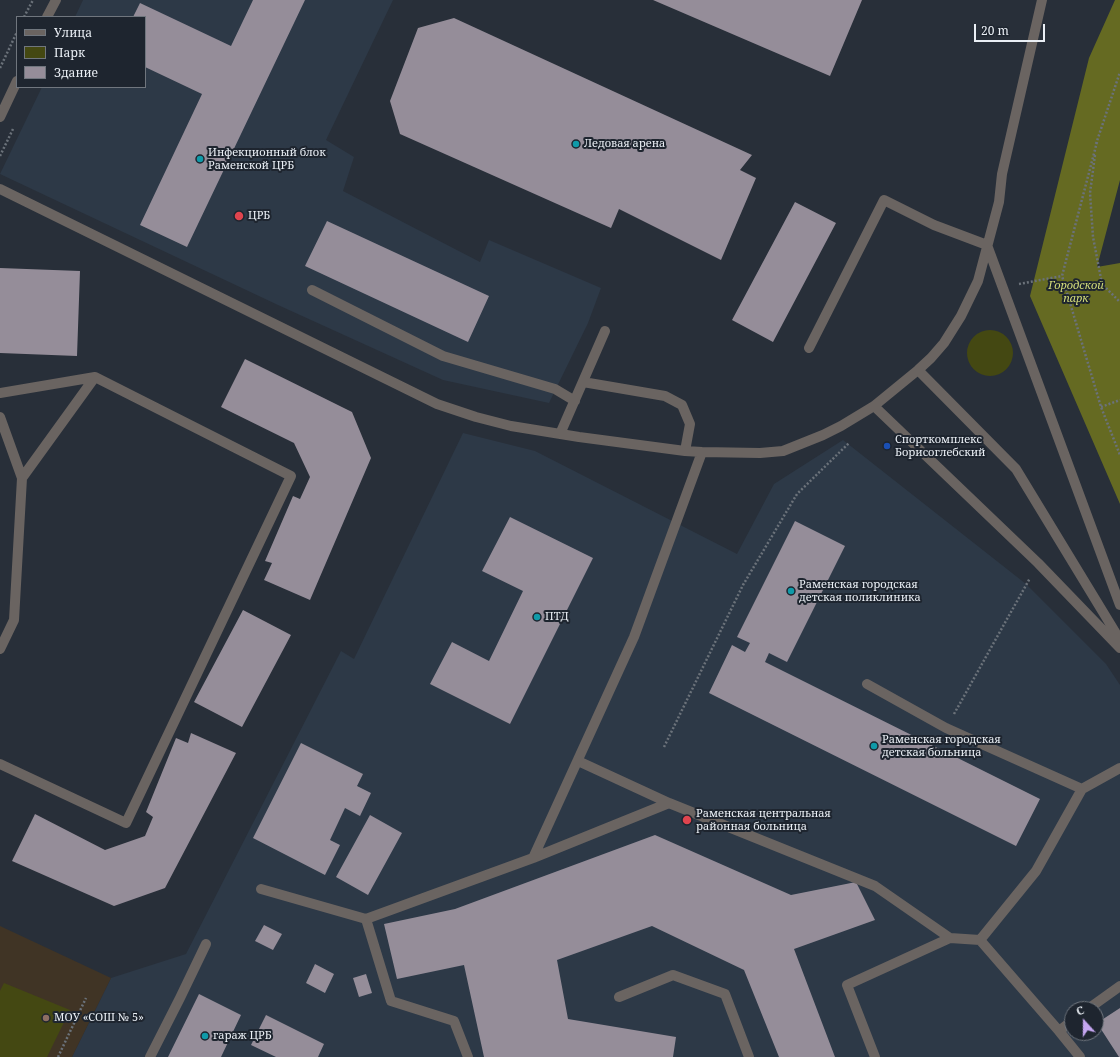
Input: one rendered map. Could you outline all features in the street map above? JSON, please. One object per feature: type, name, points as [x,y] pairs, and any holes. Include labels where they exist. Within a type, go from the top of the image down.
[{"type":"street","points":[[48,16],[56,0]]},
{"type":"street","points":[[0,190],[437,404],[476,417],[511,426],[560,434],[685,451],[760,453],[782,451],[823,435],[874,406],[931,358],[944,343],[961,316],[978,281],[999,202],[1002,174],[1042,0]]},
{"type":"street","points":[[0,117],[16,83]]},
{"type":"street","points":[[809,348],[884,200],[934,225],[987,245],[1120,605]]},
{"type":"street","points":[[312,290],[443,356],[555,389],[575,401]]},
{"type":"street","points":[[560,434],[605,331]]},
{"type":"street","points":[[918,370],[1016,469],[1120,640]]},
{"type":"street","points":[[22,478],[95,377]]},
{"type":"street","points":[[0,393],[95,377],[291,476],[126,823],[0,764]]},
{"type":"street","points":[[583,382],[665,396],[682,405],[690,424],[685,451]]},
{"type":"street","points":[[874,406],[1038,563],[1120,648]]},
{"type":"street","points":[[0,417],[22,478],[14,620],[0,649]]},
{"type":"street","points":[[533,858],[634,637],[702,452]]},
{"type":"street","points":[[867,684],[946,728],[1082,789]]},
{"type":"street","points":[[578,761],[669,803],[875,886],[950,938]]},
{"type":"street","points":[[980,940],[1036,871],[1082,789],[1120,768]]},
{"type":"street","points":[[261,889],[366,919],[533,858],[669,803]]},
{"type":"street","points":[[366,919],[391,1001],[454,1021],[468,1057]]},
{"type":"street","points":[[875,1057],[847,985],[950,938],[980,940],[1080,1057]]},
{"type":"street","points":[[150,1057],[206,944]]},
{"type":"street","points":[[619,997],[673,975],[724,994],[749,1057]]},
{"type":"street","points":[[1099,1001],[1120,986]]},
{"type":"street","points":[[1058,1031],[1064,1027]]},
{"type":"path","points":[[25,16],[33,0]]},
{"type":"path","points":[[0,68],[16,34]]},
{"type":"path","points":[[1120,72],[1097,142],[1062,276],[1101,407],[1120,455]]},
{"type":"path","points":[[1097,142],[1090,193],[1093,237],[1102,284],[1120,302]]},
{"type":"path","points":[[1101,407],[1120,400]]},
{"type":"path","points":[[664,747],[743,585],[797,494],[853,438]]},
{"type":"path","points":[[946,728],[1038,563]]},
{"type":"path","points":[[58,1057],[86,998]]},
{"type":"shaded area","name":"ЦРБ","points":[[83,0],[393,0],[326,140],[354,157],[343,191],[480,262],[489,240],[601,288],[588,323],[549,403],[443,380],[278,305],[0,174],[42,88],[146,88],[146,16],[75,16]]},
{"type":"shaded area","name":"Раменская центральная районная больница","points":[[463,433],[535,451],[737,554],[774,484],[843,440],[1026,584],[1106,664],[1120,685],[1120,1057],[72,1057],[111,978],[186,954],[341,651],[354,659]]},
{"type":"shaded area","name":"МОУ «СОШ № 5»","points":[[0,926],[111,978],[72,1057],[0,1057]]},
{"type":"green space","name":"Городской парк","points":[[1115,0],[1120,0],[1120,180],[1097,267],[1120,263],[1120,504],[1030,296],[1089,58]]},
{"type":"green space","points":[[990,330],[1003,334],[1009,340],[1013,353],[1009,366],[1003,372],[990,376],[977,372],[971,366],[967,353],[971,340],[977,334]]},
{"type":"green space","points":[[4,983],[70,1010],[47,1057],[0,1057],[0,991]]},
{"type":"building","name":"Инфекционный блок Раменской ЦРБ","points":[[253,0],[305,0],[187,247],[140,225],[202,94],[146,67],[146,16],[134,16],[140,3],[231,46]]},
{"type":"building","points":[[653,0],[862,0],[830,76]]},
{"type":"building","name":"Ледовая арена","points":[[454,18],[752,155],[740,170],[756,178],[721,260],[619,209],[611,228],[400,134],[390,101],[418,28]]},
{"type":"building","points":[[795,202],[836,223],[773,342],[732,320]]},
{"type":"building","points":[[327,221],[489,296],[468,342],[305,266]]},
{"type":"building","points":[[0,268],[80,271],[77,356],[0,353]]},
{"type":"building","points":[[245,359],[352,412],[371,458],[310,600],[264,580],[272,563],[265,561],[293,496],[300,499],[310,477],[294,443],[221,407]]},
{"type":"building","name":"ПТД","points":[[510,517],[593,558],[510,724],[430,684],[452,642],[489,661],[523,591],[482,571]]},
{"type":"building","name":"Раменская городская детская больница","points":[[795,521],[845,546],[787,662],[769,653],[765,662],[1040,799],[1016,846],[709,693],[732,645],[745,652],[750,643],[737,637]]},
{"type":"building","points":[[243,610],[291,635],[242,727],[194,702]]},
{"type":"building","points":[[191,733],[236,753],[165,888],[114,906],[12,861],[35,814],[105,850],[145,836],[153,817],[146,812],[176,738],[188,743]]},
{"type":"building","points":[[301,743],[363,774],[357,786],[371,793],[360,816],[345,808],[330,840],[340,845],[325,875],[253,838]]},
{"type":"building","points":[[370,815],[402,833],[368,895],[336,877]]},
{"type":"building","points":[[655,835],[791,895],[856,882],[875,920],[794,949],[835,1057],[779,1057],[744,970],[652,926],[557,960],[568,1019],[676,1037],[673,1057],[484,1057],[464,965],[397,979],[384,924],[455,909]]},
{"type":"building","points":[[264,925],[282,934],[273,950],[255,941]]},
{"type":"building","points":[[315,964],[334,974],[325,993],[306,983]]},
{"type":"building","points":[[366,974],[372,993],[359,997],[353,978]]},
{"type":"building","name":"гараж ЦРБ","points":[[199,994],[241,1015],[221,1057],[168,1057]]},
{"type":"building","points":[[1120,1008],[1120,1057],[1104,1034],[1104,1018]]},
{"type":"building","points":[[266,1015],[324,1044],[318,1057],[276,1057],[251,1045]]},
{"type":"place","name":"Ледовая арена","points":[[576,144]]},
{"type":"place","name":"Инфекционный блок Раменской ЦРБ","points":[[200,159]]},
{"type":"place","name":"ЦРБ","points":[[239,216]]},
{"type":"place","name":"Спорткомплекс Борисоглебский","points":[[887,446]]},
{"type":"place","name":"Раменская городская детская поликлиника","points":[[791,591]]},
{"type":"place","name":"ПТД","points":[[537,617]]},
{"type":"place","name":"Раменская городская детская больница","points":[[874,746]]},
{"type":"place","name":"Раменская центральная районная больница","points":[[687,820]]},
{"type":"place","name":"МОУ «СОШ № 5»","points":[[46,1018]]},
{"type":"place","name":"гараж ЦРБ","points":[[205,1036]]}]
